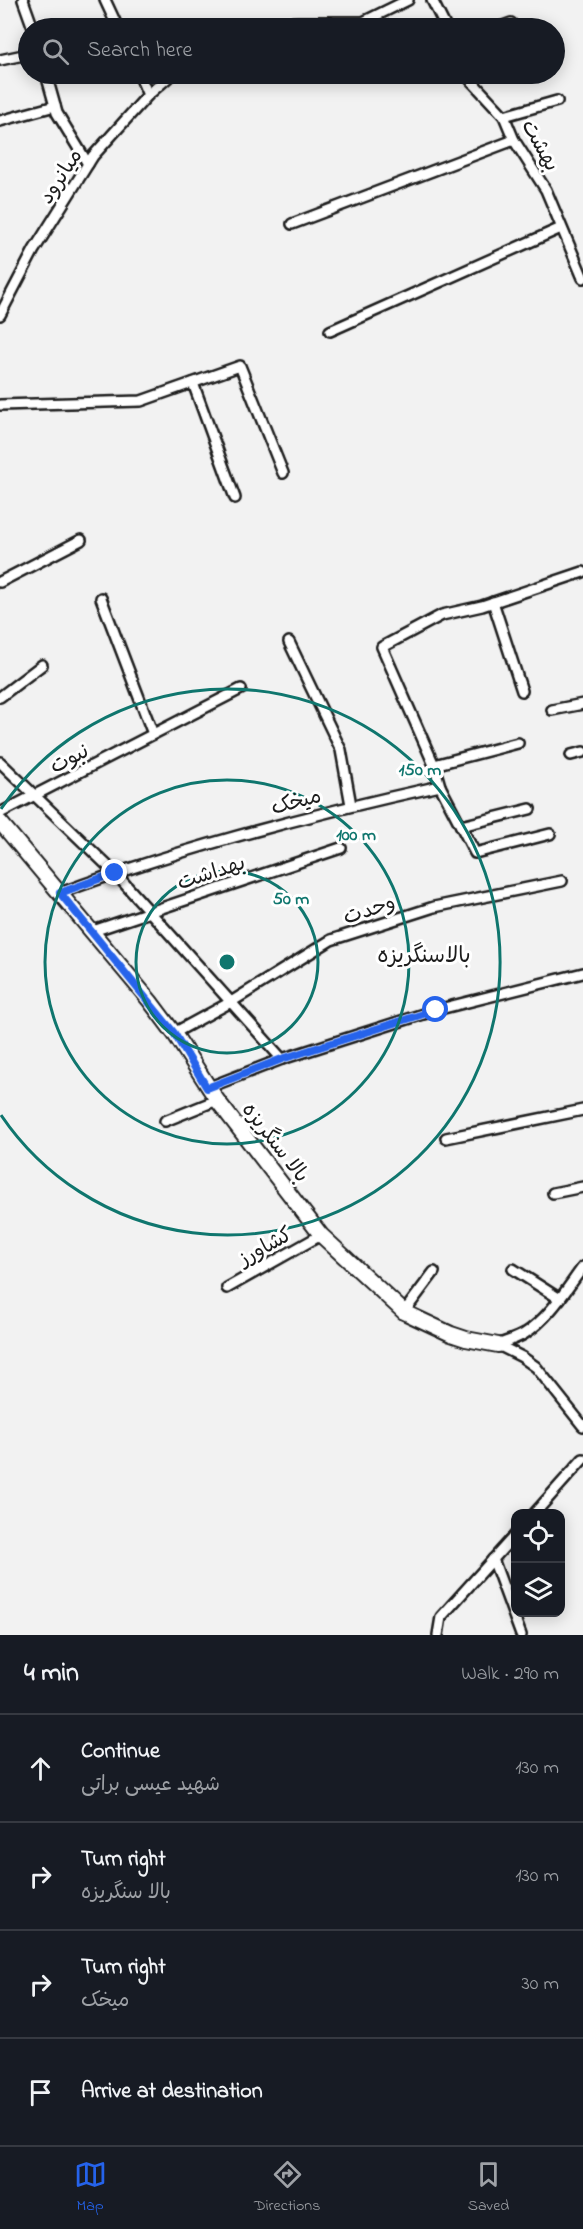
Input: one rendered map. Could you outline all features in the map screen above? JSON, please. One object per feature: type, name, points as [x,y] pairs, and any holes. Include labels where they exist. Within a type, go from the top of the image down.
[{"type":"street","points":[[23,0],[29,18]]},
{"type":"street","points":[[105,0],[113,18]]},
{"type":"street","points":[[371,18],[408,0]]},
{"type":"street","points":[[432,0],[441,18]]},
{"type":"street","points":[[0,60],[18,56]]},
{"type":"street","points":[[49,84],[57,113],[88,164]]},
{"type":"street","points":[[144,84],[148,94]]},
{"type":"street","name":"میانرود","points":[[1,310],[34,250],[88,164],[148,94],[160,84]]},
{"type":"street","name":"بهشت","points":[[474,84],[504,116],[514,140],[546,190],[583,278]]},
{"type":"street","points":[[504,116],[557,101]]},
{"type":"street","points":[[0,121],[55,106]]},
{"type":"street","points":[[292,224],[514,140]]},
{"type":"street","points":[[330,331],[561,228]]},
{"type":"street","points":[[0,405],[141,401],[240,366],[283,473]]},
{"type":"street","points":[[193,383],[235,498]]},
{"type":"street","points":[[0,582],[81,540]]},
{"type":"street","points":[[550,834],[475,853],[440,786],[434,765],[382,647],[442,615],[493,602],[583,572]]},
{"type":"street","points":[[101,598],[153,734]]},
{"type":"street","points":[[493,602],[522,691]]},
{"type":"street","points":[[289,642],[341,750],[351,805]]},
{"type":"street","points":[[0,697],[42,665]]},
{"type":"street","name":"نبوت","points":[[0,813],[241,688]]},
{"type":"street","points":[[552,710],[583,704]]},
{"type":"street","points":[[434,765],[518,743]]},
{"type":"street","points":[[571,755],[583,752]]},
{"type":"street","points":[[0,762],[115,873],[282,1059]]},
{"type":"street","name":"میخک","points":[[60,893],[115,873],[229,838],[351,805],[440,786]]},
{"type":"street","points":[[461,826],[530,809]]},
{"type":"street","name":"بالا سنگریزه","points":[[0,822],[93,931],[174,1033],[207,1088],[321,1235],[404,1312],[451,1334],[498,1345]]},
{"type":"street","name":"بهداشت","points":[[93,931],[341,848]]},
{"type":"street","name":"وحدت","points":[[174,1033],[231,1002],[331,940],[434,907],[562,881]]},
{"type":"street","points":[[207,1088],[282,1059],[436,1010],[583,973]]},
{"type":"street","points":[[165,1121],[217,1100]]},
{"type":"street","points":[[446,1138],[583,1110]]},
{"type":"street","points":[[553,1193],[583,1187]]},
{"type":"street","name":"کشاورز","points":[[227,1288],[321,1235]]},
{"type":"street","points":[[498,1345],[524,1334],[560,1299],[583,1267]]},
{"type":"street","points":[[513,1269],[560,1299]]},
{"type":"street","points":[[404,1312],[434,1272]]},
{"type":"street","points":[[498,1345],[536,1367],[583,1426]]},
{"type":"street","points":[[538,1509],[583,1459]]},
{"type":"street","points":[[438,1635],[441,1617],[511,1539]]},
{"type":"street","points":[[493,1559],[521,1635]]},
{"type":"district","name":"بالاسنگریزه","points":[[424,954]]},
{"type":"route","points":[[115,873],[60,893],[150,1001],[174,1033],[207,1088],[282,1059],[436,1010]]}]
